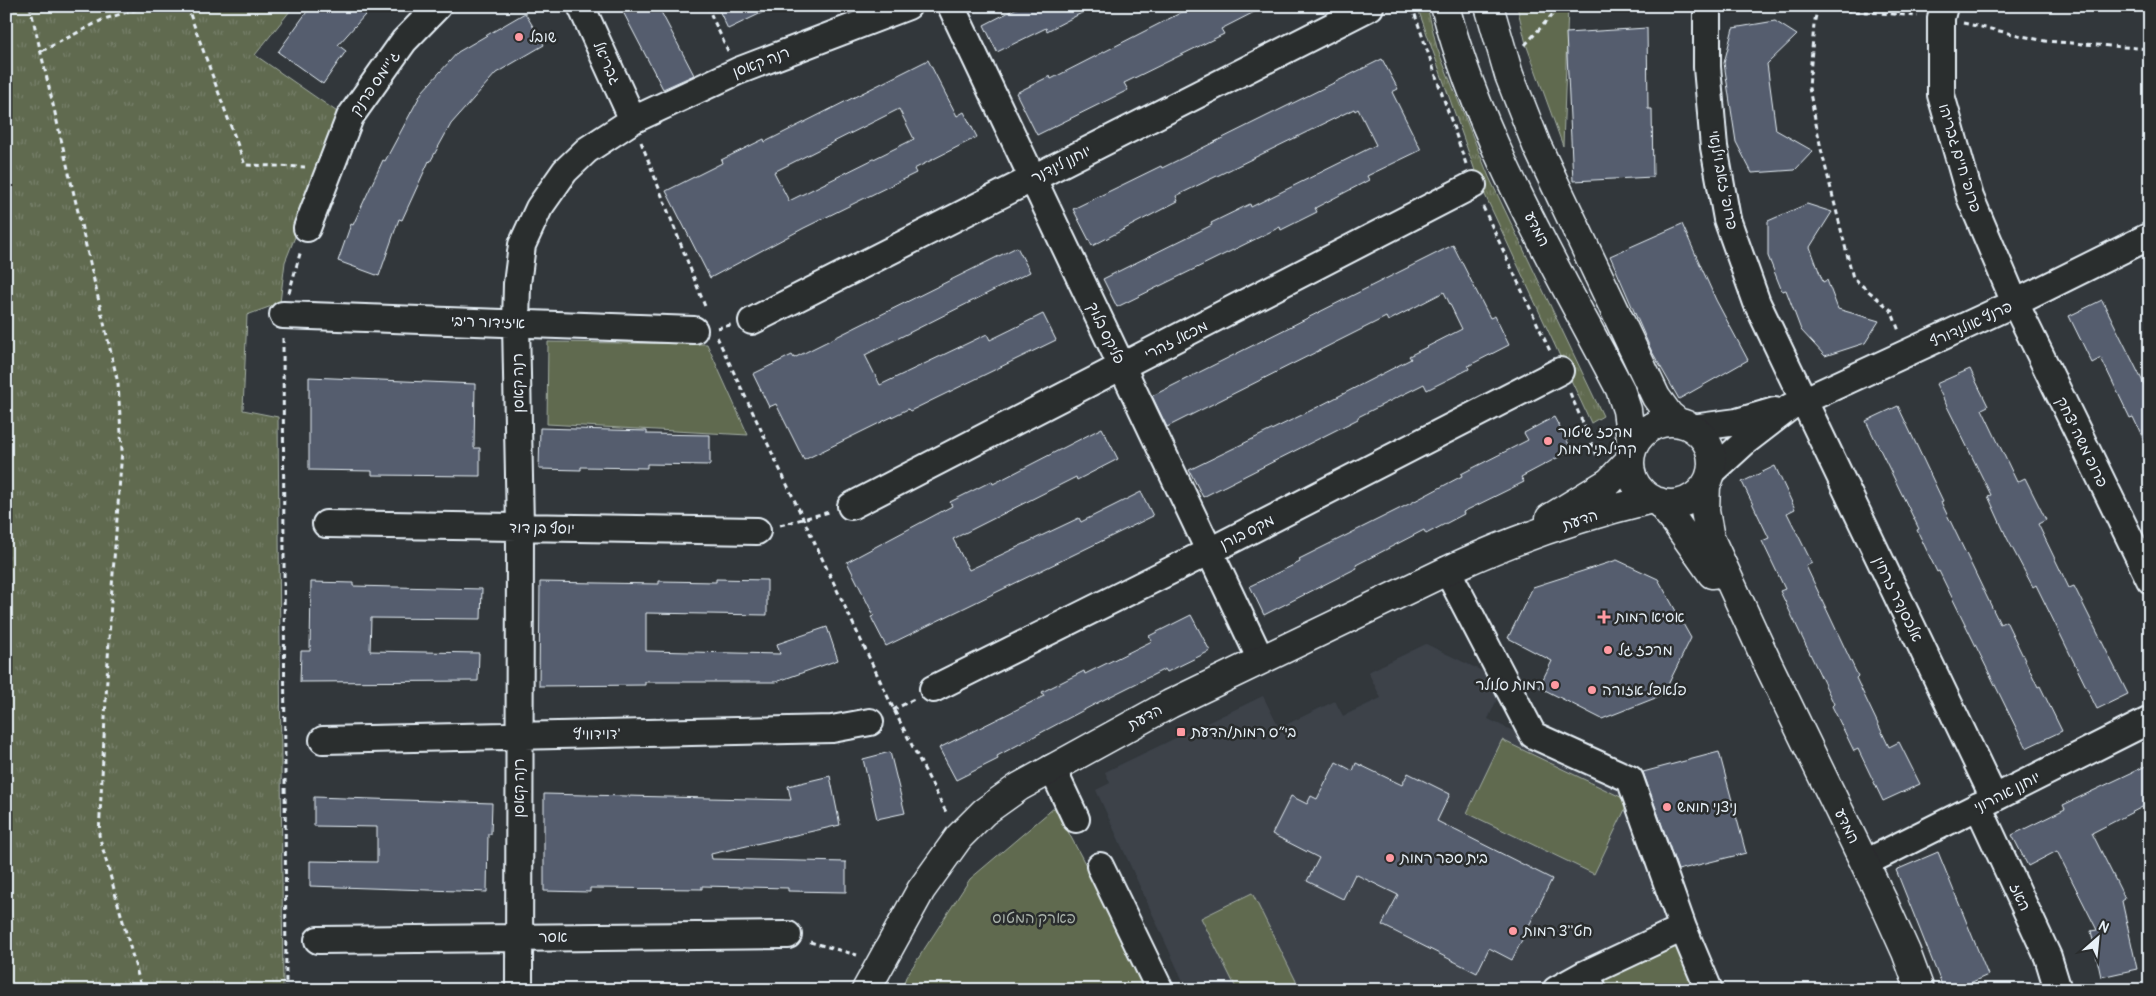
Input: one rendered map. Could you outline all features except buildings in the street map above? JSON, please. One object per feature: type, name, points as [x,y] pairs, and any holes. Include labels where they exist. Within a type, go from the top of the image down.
[{"type":"street","name":"ג'יימס פרנק","points":[[307,228],[350,117],[404,41],[438,6]]},
{"type":"street","name":"גבריאל","points":[[581,6],[633,120]]},
{"type":"street","name":"רנה קאסן","points":[[519,990],[520,527],[516,323],[517,284],[522,245],[539,208],[565,171],[587,150],[633,120],[738,71],[908,6]]},
{"type":"street","name":"פליקס בלוך","points":[[951,6],[1261,660]]},
{"type":"street","name":"המדע","points":[[1445,6],[1456,50],[1498,154],[1620,389],[1627,410],[1631,454]]},
{"type":"street","points":[[1489,6],[1509,75],[1537,146],[1656,397],[1669,415],[1685,425],[1706,442],[1710,452],[1708,478],[1695,496],[1680,503],[1670,504],[1656,501],[1643,492],[1635,483],[1631,472],[1631,454],[1638,438],[1656,424],[1667,422],[1685,425]]},
{"type":"street","name":"פרופ' זאב וילנאי","points":[[1706,6],[1707,66],[1713,138],[1727,219],[1757,304],[1797,403]]},
{"type":"street","name":"פרופ' חיים גבריהו","points":[[1944,6],[1941,18],[1941,95],[1970,198],[2015,303]]},
{"type":"street","name":"יוחנן לינדנר","points":[[752,321],[1370,7]]},
{"type":"street","name":"מכאל זהרי","points":[[850,506],[1122,368],[1473,185]]},
{"type":"street","name":"פרנץ אולנדורף","points":[[1685,425],[1737,422],[1797,403],[2015,303],[2150,236]]},
{"type":"street","name":"פרופ משה יצחק","points":[[2015,303],[2150,580]]},
{"type":"street","name":"איזידור ריבי","points":[[283,314],[516,323],[700,320]]},
{"type":"street","name":"מקס בורן","points":[[933,689],[1210,551],[1560,371]]},
{"type":"street","name":"פרנץ אולנדורף","points":[[1708,478],[1746,440],[1797,403]]},
{"type":"street","name":"אלכסנדר זרחין","points":[[1797,403],[1986,802]]},
{"type":"street","name":"הדעת","points":[[1508,543],[1609,482],[1631,454]]},
{"type":"street","name":"המדע","points":[[1708,478],[1705,511],[1710,538],[1768,664],[1903,944],[1920,990]]},
{"type":"street","name":"המדע","points":[[1656,501],[1696,550],[1768,664]]},
{"type":"street","name":"הדעת","points":[[866,990],[921,890],[959,837],[984,812],[1019,787],[1170,704],[1447,570],[1508,543],[1620,507],[1656,501]]},
{"type":"street","name":"יוסף בן דוד","points":[[326,524],[757,531]]},
{"type":"street","points":[[1447,570],[1533,735],[1630,779],[1683,928],[1709,990]]},
{"type":"street","name":"יוחנן אהרוני","points":[[1865,863],[2150,720]]},
{"type":"street","name":"דוידוויץ'","points":[[324,740],[832,729],[870,722]]},
{"type":"street","points":[[1052,768],[1076,819]]},
{"type":"street","name":"האז","points":[[1986,802],[2048,957],[2058,990]]},
{"type":"street","points":[[1100,866],[1160,990]]},
{"type":"street","points":[[1556,990],[1590,982],[1683,928]]},
{"type":"street","name":"אסר","points":[[318,940],[788,935]]},
{"type":"path","points":[[30,6],[118,383],[122,450],[111,601],[99,835],[142,990]]},
{"type":"path","points":[[42,51],[104,19],[148,6]]},
{"type":"path","points":[[187,6],[245,166],[331,168]]},
{"type":"path","points":[[707,6],[738,71]]},
{"type":"path","points":[[1412,6],[1473,185],[1560,371],[1601,465]]},
{"type":"path","points":[[1520,51],[1560,6]]},
{"type":"path","points":[[1818,6],[1814,24],[1809,88],[1853,278],[1890,310],[1908,353]]},
{"type":"path","points":[[633,120],[700,320]]},
{"type":"path","points":[[286,990],[283,314],[307,228]]},
{"type":"path","points":[[752,321],[713,329],[894,710],[959,837]]},
{"type":"path","points":[[757,531],[850,506]]},
{"type":"path","points":[[870,722],[933,689]]},
{"type":"path","points":[[788,935],[880,962]]},
{"type":"shaded area","name":"בית ספר רמות","points":[[1426,644],[1505,682],[1488,719],[1624,784],[1680,926],[1547,990],[1187,990],[1096,790],[1110,783],[1105,772],[1263,696],[1279,728],[1335,701],[1343,716],[1381,698],[1368,672]]},
{"type":"green space","points":[[6,6],[294,6],[255,55],[343,116],[285,262],[280,303],[247,315],[243,410],[278,417],[283,990],[6,990]]},
{"type":"green space","points":[[1417,6],[1427,6],[1437,48],[1489,177],[1603,416],[1591,423],[1479,182]]},
{"type":"green space","points":[[1517,6],[1568,6],[1563,146],[1526,44]]},
{"type":"green space","points":[[548,342],[707,344],[748,435],[547,424]]},
{"type":"green space","points":[[1502,740],[1629,801],[1594,874],[1467,813]]},
{"type":"green space","name":"פארק המטוס","points":[[1055,807],[1152,990],[901,990],[906,977],[970,879]]},
{"type":"green space","points":[[1252,893],[1297,983],[1283,990],[1237,990],[1201,918]]},
{"type":"green space","points":[[1680,926],[1709,990],[1547,990]]},
{"type":"place","name":"שובל","points":[[519,37]]},
{"type":"place","name":"מרכז שיטור קהילתי רמות","points":[[1548,441]]},
{"type":"place","name":"אסיא רמות","points":[[1604,617]]},
{"type":"place","name":"מרכז גל","points":[[1608,650]]},
{"type":"place","name":"רמות סלולר","points":[[1555,685]]},
{"type":"place","name":"פלאפל אזורה","points":[[1592,690]]},
{"type":"place","name":"בי״ס רמות/הדעת","points":[[1181,732]]},
{"type":"place","name":"ניצני חומש","points":[[1667,807]]},
{"type":"place","name":"בית ספר רמות","points":[[1390,858]]},
{"type":"place","name":"חט''צ רמות","points":[[1513,931]]}]
